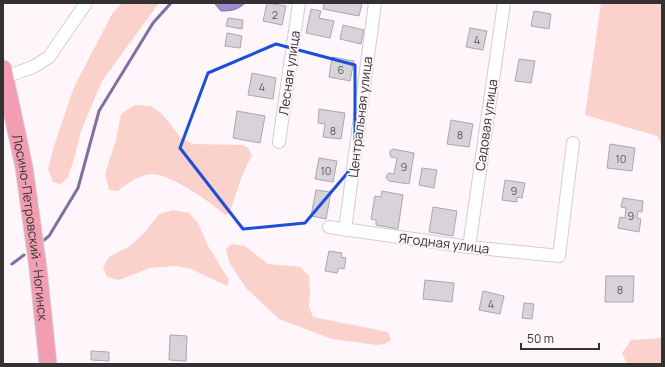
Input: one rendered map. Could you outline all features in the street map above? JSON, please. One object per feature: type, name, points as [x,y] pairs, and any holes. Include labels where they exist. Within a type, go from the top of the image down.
[{"type":"highway","name":"Лосино-Петровский - Ногинск","points":[[4,73],[24,167],[38,268],[48,364]]},
{"type":"street","points":[[4,73],[33,67],[49,57],[86,3]]},
{"type":"street","name":"Лесная улица","points":[[279,142],[299,3]]},
{"type":"street","name":"Центральная улица","points":[[345,230],[374,3]]},
{"type":"street","name":"Садовая улица","points":[[469,247],[504,3]]},
{"type":"street","name":"Ягодная улица","points":[[329,227],[469,247],[559,256],[573,143]]},
{"type":"highlighted area","points":[[276,44],[355,65],[355,164],[305,223],[243,229],[180,148],[208,73]]},
{"type":"shaded area","points":[[122,3],[159,3],[102,81],[81,131],[68,177],[61,184],[53,182],[48,169],[54,146],[74,87],[112,14]]},
{"type":"shaded area","points":[[214,3],[245,3],[234,10],[221,11]]},
{"type":"shaded area","points":[[601,3],[662,3],[662,145],[657,136],[585,115]]},
{"type":"shaded area","points":[[135,105],[151,106],[163,115],[181,138],[194,144],[243,145],[248,148],[252,155],[242,176],[229,214],[225,215],[189,189],[158,175],[150,174],[141,176],[118,191],[109,190],[105,174],[116,140],[121,114]]},
{"type":"shaded area","points":[[173,210],[189,213],[198,223],[208,246],[229,280],[227,286],[191,269],[177,266],[150,268],[119,280],[107,277],[103,267],[109,257],[130,246],[146,231],[159,214]]},
{"type":"shaded area","points":[[232,244],[245,246],[268,264],[300,267],[309,276],[309,307],[313,317],[388,332],[391,340],[385,344],[377,345],[332,339],[279,319],[246,288],[229,262],[226,249]]},
{"type":"shaded area","points":[[662,338],[662,364],[627,364],[622,353],[631,340]]},
{"type":"building","points":[[267,3],[286,6],[282,25],[263,21]]},
{"type":"building","points":[[324,3],[362,3],[359,16],[323,9]]},
{"type":"building","points":[[311,9],[321,11],[319,18],[334,21],[330,38],[306,33]]},
{"type":"building","points":[[534,11],[551,14],[549,29],[531,26]]},
{"type":"building","points":[[228,18],[243,20],[242,29],[226,26]]},
{"type":"building","points":[[343,25],[364,30],[361,44],[340,39]]},
{"type":"building","points":[[470,28],[487,31],[483,50],[466,47]]},
{"type":"building","points":[[227,33],[242,36],[240,48],[225,46]]},
{"type":"building","points":[[332,57],[354,61],[350,81],[329,77]]},
{"type":"building","points":[[519,59],[535,61],[531,83],[515,81]]},
{"type":"building","points":[[252,73],[276,78],[273,99],[248,95]]},
{"type":"building","points":[[319,109],[345,113],[341,139],[323,137],[325,124],[318,123]]},
{"type":"building","points":[[237,111],[265,116],[260,143],[233,138]]},
{"type":"building","points":[[451,120],[473,124],[469,147],[447,144]]},
{"type":"building","points":[[610,144],[635,148],[632,171],[607,168]]},
{"type":"building","points":[[393,149],[414,153],[409,184],[389,181],[386,178],[389,173],[394,174],[397,158],[391,157],[390,151]]},
{"type":"building","points":[[319,158],[337,161],[333,182],[315,179]]},
{"type":"building","points":[[422,168],[437,170],[434,188],[419,185]]},
{"type":"building","points":[[505,180],[525,183],[522,198],[517,197],[517,202],[502,200]]},
{"type":"building","points":[[316,190],[331,192],[326,219],[311,216]]},
{"type":"building","points":[[382,191],[403,195],[398,229],[376,225],[376,220],[371,219],[375,196],[381,197]]},
{"type":"building","points":[[623,198],[643,201],[642,212],[638,211],[637,218],[641,219],[639,232],[618,228],[620,217],[625,218],[626,208],[621,207]]},
{"type":"building","points":[[433,207],[457,211],[453,236],[429,232]]},
{"type":"building","points":[[329,251],[342,253],[341,257],[346,258],[344,269],[339,268],[337,273],[325,271]]},
{"type":"building","points":[[606,276],[634,276],[633,302],[605,302]]},
{"type":"building","points":[[425,280],[454,283],[452,302],[423,299]]},
{"type":"building","points":[[483,291],[504,296],[500,314],[479,310]]},
{"type":"building","points":[[524,303],[534,304],[532,319],[522,318]]},
{"type":"building","points":[[170,335],[187,336],[186,361],[169,360]]},
{"type":"building","points":[[91,351],[109,352],[109,361],[91,360]]},
{"type":"waterway","points":[[44,240],[49,236],[78,188],[99,111],[153,23],[171,3]]},
{"type":"waterway","points":[[12,264],[24,255]]}]
